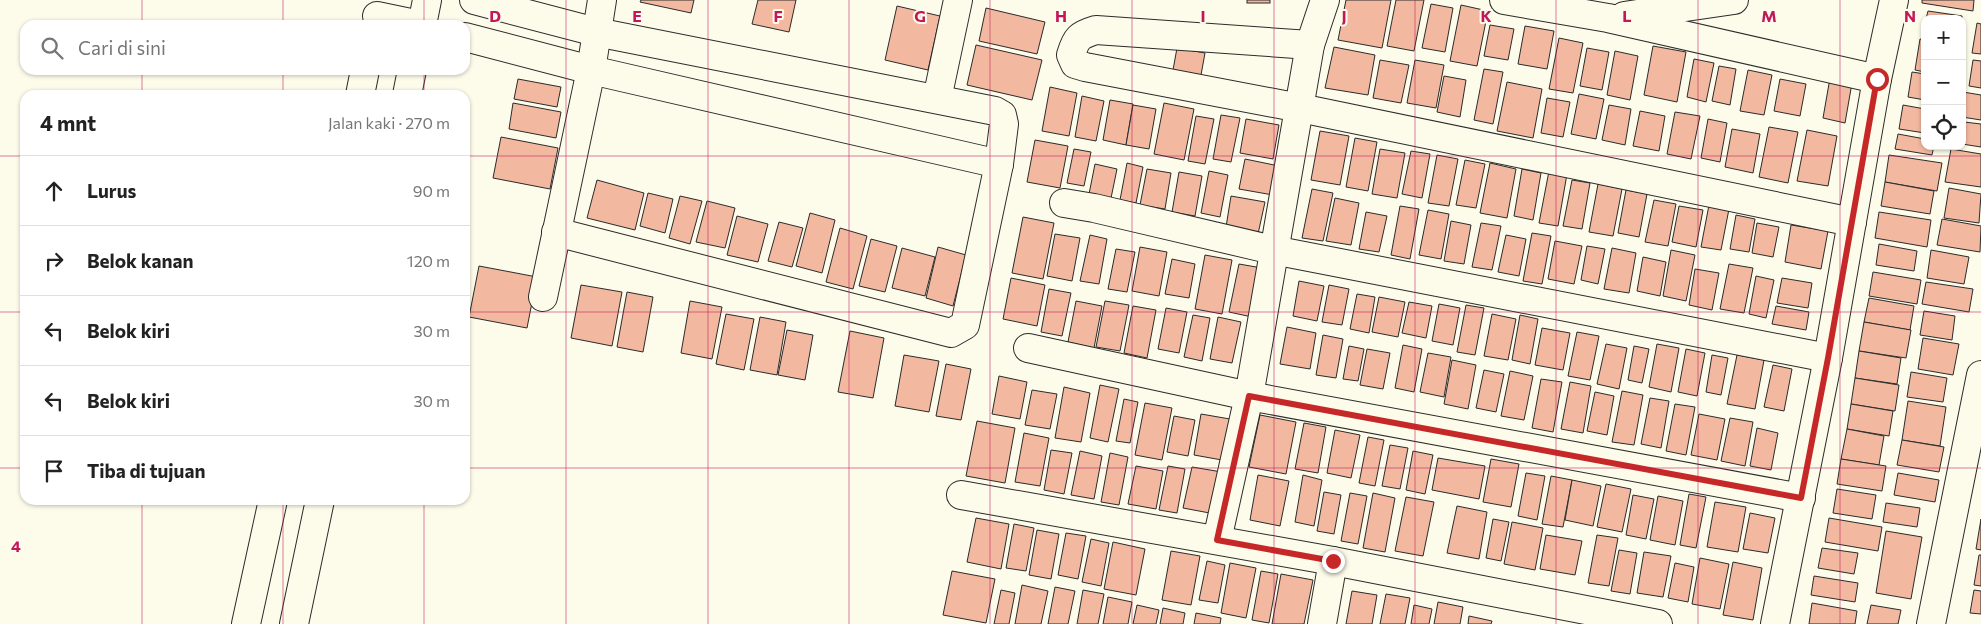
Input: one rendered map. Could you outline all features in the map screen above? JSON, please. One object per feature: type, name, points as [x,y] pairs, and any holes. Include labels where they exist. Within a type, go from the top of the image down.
[{"type":"street","points":[[422,20],[427,0]]},
{"type":"street","points":[[474,0],[596,32],[937,99],[994,111],[1002,115],[1004,124],[999,164],[966,325],[951,333],[556,232]]},
{"type":"street","points":[[543,298],[591,70],[602,0]]},
{"type":"street","points":[[937,99],[958,0]]},
{"type":"street","points":[[1217,540],[1249,396],[1310,45],[1325,0]]},
{"type":"street","points":[[1504,0],[1608,18],[1877,79]]},
{"type":"street","points":[[1608,18],[1734,0]]},
{"type":"street","points":[[1775,624],[1828,358],[1877,79],[1894,0]]},
{"type":"street","points":[[377,14],[401,20]]},
{"type":"street","points":[[1310,45],[1096,30],[1083,34],[1076,40],[1071,55],[1075,64],[1085,67],[1300,108],[1852,222]]},
{"type":"street","points":[[470,38],[591,70],[999,164]]},
{"type":"street","points":[[361,90],[364,75]]},
{"type":"street","points":[[408,90],[411,75]]},
{"type":"street","points":[[1064,203],[1094,208],[1273,250],[1828,358]]},
{"type":"street","points":[[1028,348],[1249,396],[1801,498]]},
{"type":"street","points":[[1931,624],[1981,375]]},
{"type":"street","points":[[961,495],[1333,561],[1658,624]]},
{"type":"street","points":[[246,624],[272,505]]},
{"type":"street","points":[[294,624],[319,505]]},
{"type":"street","points":[[1322,624],[1333,561]]},
{"type":"building","points":[[641,0],[694,0],[691,13],[640,2]]},
{"type":"building","points":[[758,0],[796,0],[789,32],[752,24]]},
{"type":"building","points":[[1247,0],[1270,0],[1270,3],[1247,3]]},
{"type":"building","points":[[1346,0],[1391,0],[1382,48],[1338,40]]},
{"type":"building","points":[[1396,0],[1424,0],[1414,51],[1387,46]]},
{"type":"building","points":[[1922,0],[1974,0],[1973,11],[1922,3]]},
{"type":"building","points":[[1431,4],[1453,8],[1445,52],[1422,48]]},
{"type":"building","points":[[1461,5],[1488,11],[1477,66],[1450,61]]},
{"type":"building","points":[[897,6],[940,16],[928,70],[885,60]]},
{"type":"building","points":[[986,8],[1045,22],[1037,54],[979,41]]},
{"type":"building","points":[[1928,11],[1955,15],[1927,15]]},
{"type":"building","points":[[1977,23],[1981,24],[1981,54],[1972,53]]},
{"type":"building","points":[[1490,25],[1514,29],[1508,60],[1484,56]]},
{"type":"building","points":[[1525,26],[1554,31],[1547,69],[1518,64]]},
{"type":"building","points":[[1559,38],[1583,43],[1573,93],[1549,89]]},
{"type":"building","points":[[1920,39],[1921,71],[1915,70]]},
{"type":"building","points":[[976,45],[1042,60],[1032,100],[967,85]]},
{"type":"building","points":[[1653,46],[1686,52],[1677,102],[1644,95]]},
{"type":"building","points":[[1334,47],[1375,55],[1368,95],[1325,88]]},
{"type":"building","points":[[1177,48],[1205,53],[1201,75],[1173,70]]},
{"type":"building","points":[[1587,48],[1609,52],[1602,90],[1580,86]]},
{"type":"building","points":[[1615,51],[1638,56],[1630,100],[1607,95]]},
{"type":"building","points":[[1694,59],[1714,63],[1706,102],[1687,97]]},
{"type":"building","points":[[1380,60],[1409,65],[1401,103],[1373,98]]},
{"type":"building","points":[[1415,60],[1444,65],[1436,108],[1407,103]]},
{"type":"building","points":[[1973,60],[1981,61],[1981,88],[1969,86]]},
{"type":"building","points":[[1719,66],[1736,69],[1730,105],[1712,101]]},
{"type":"building","points":[[1484,69],[1503,72],[1493,124],[1474,120]]},
{"type":"building","points":[[1748,70],[1772,75],[1764,115],[1740,111]]},
{"type":"building","points":[[1912,72],[1921,73],[1921,99],[1908,97]]},
{"type":"building","points":[[1444,76],[1466,80],[1460,117],[1437,112]]},
{"type":"building","points":[[1830,78],[1852,83],[1845,123],[1823,118]]},
{"type":"building","points":[[518,79],[561,87],[557,107],[514,99]]},
{"type":"building","points":[[1780,79],[1806,84],[1800,116],[1774,111]]},
{"type":"building","points":[[1507,82],[1542,89],[1533,138],[1497,131]]},
{"type":"building","points":[[1050,87],[1077,93],[1069,136],[1042,131]]},
{"type":"building","points":[[1966,92],[1981,95],[1981,120],[1966,118]]},
{"type":"building","points":[[1579,94],[1604,99],[1596,139],[1571,134]]},
{"type":"building","points":[[1082,96],[1104,101],[1096,141],[1075,137]]},
{"type":"building","points":[[1547,98],[1570,102],[1563,137],[1541,133]]},
{"type":"building","points":[[1110,100],[1133,104],[1126,145],[1103,140]]},
{"type":"building","points":[[513,103],[561,112],[556,138],[509,129]]},
{"type":"building","points":[[1164,103],[1194,109],[1184,160],[1154,154]]},
{"type":"building","points":[[1133,105],[1156,109],[1149,149],[1126,145]]},
{"type":"building","points":[[1609,105],[1631,109],[1625,145],[1602,140]]},
{"type":"building","points":[[1903,105],[1921,108],[1921,132],[1899,129]]},
{"type":"building","points":[[1640,111],[1665,116],[1659,151],[1633,146]]},
{"type":"building","points":[[1675,112],[1700,116],[1691,159],[1667,154]]},
{"type":"building","points":[[1221,115],[1240,118],[1231,162],[1213,159]]},
{"type":"building","points":[[1196,116],[1214,119],[1205,164],[1188,161]]},
{"type":"building","points":[[1246,119],[1279,125],[1273,159],[1240,153]]},
{"type":"building","points":[[1708,119],[1727,123],[1720,162],[1701,158]]},
{"type":"building","points":[[1966,122],[1981,124],[1981,147],[1966,145]]},
{"type":"building","points":[[1769,127],[1798,132],[1788,183],[1759,177]]},
{"type":"building","points":[[1732,129],[1760,134],[1753,173],[1725,167]]},
{"type":"building","points":[[1807,130],[1837,136],[1828,186],[1797,181]]},
{"type":"building","points":[[1320,131],[1349,136],[1340,185],[1311,180]]},
{"type":"building","points":[[1898,134],[1921,138],[1921,150],[1933,150],[1932,155],[1895,149]]},
{"type":"building","points":[[501,137],[558,148],[550,189],[493,178]]},
{"type":"building","points":[[1355,138],[1377,142],[1368,191],[1346,187]]},
{"type":"building","points":[[1035,140],[1068,146],[1060,188],[1027,182]]},
{"type":"building","points":[[1074,149],[1091,152],[1084,186],[1067,183]]},
{"type":"building","points":[[1380,149],[1405,153],[1397,198],[1372,194]]},
{"type":"building","points":[[1951,150],[1981,154],[1981,187],[1945,182]]},
{"type":"building","points":[[1411,151],[1430,154],[1422,198],[1402,194]]},
{"type":"building","points":[[1437,155],[1458,159],[1449,206],[1428,203]]},
{"type":"building","points":[[1889,155],[1942,163],[1937,191],[1885,182]]},
{"type":"building","points":[[1245,159],[1279,166],[1273,195],[1239,189]]},
{"type":"building","points":[[1465,160],[1485,164],[1476,208],[1456,205]]},
{"type":"building","points":[[1127,163],[1143,167],[1136,203],[1120,200]]},
{"type":"building","points":[[1490,163],[1516,169],[1507,218],[1480,213]]},
{"type":"building","points":[[1095,164],[1117,169],[1110,203],[1088,199]]},
{"type":"building","points":[[1147,169],[1171,173],[1165,209],[1140,205]]},
{"type":"building","points":[[1522,169],[1541,173],[1533,220],[1514,216]]},
{"type":"building","points":[[1209,171],[1228,175],[1220,217],[1201,213]]},
{"type":"building","points":[[1549,171],[1567,174],[1558,226],[1539,223]]},
{"type":"building","points":[[1179,172],[1202,176],[1195,216],[1172,212]]},
{"type":"building","points":[[597,180],[644,193],[635,230],[587,218]]},
{"type":"building","points":[[1572,180],[1590,183],[1582,229],[1563,226]]},
{"type":"building","points":[[1885,182],[1934,191],[1930,214],[1881,206]]},
{"type":"building","points":[[1598,184],[1622,189],[1613,236],[1589,232]]},
{"type":"building","points":[[1949,188],[1981,194],[1979,223],[1944,218]]},
{"type":"building","points":[[1312,189],[1333,193],[1323,241],[1302,238]]},
{"type":"building","points":[[1626,190],[1647,194],[1639,237],[1618,233]]},
{"type":"building","points":[[648,193],[673,199],[665,233],[640,226]]},
{"type":"building","points":[[680,196],[702,201],[690,244],[669,238]]},
{"type":"building","points":[[1231,196],[1265,202],[1258,234],[1226,227]]},
{"type":"building","points":[[1335,198],[1359,203],[1351,245],[1326,241]]},
{"type":"building","points":[[1654,200],[1676,204],[1668,246],[1645,242]]},
{"type":"building","points":[[707,201],[735,208],[725,248],[696,242]]},
{"type":"building","points":[[1709,205],[1729,209],[1721,250],[1701,247]]},
{"type":"building","points":[[1400,206],[1419,209],[1410,259],[1391,255]]},
{"type":"building","points":[[1679,206],[1703,210],[1696,247],[1672,242]]},
{"type":"building","points":[[1428,210],[1449,214],[1441,259],[1419,255]]},
{"type":"building","points":[[1366,212],[1387,216],[1379,252],[1359,249]]},
{"type":"building","points":[[1879,212],[1931,220],[1927,247],[1875,238]]},
{"type":"building","points":[[810,213],[835,220],[822,273],[796,266]]},
{"type":"building","points":[[1736,215],[1755,219],[1749,252],[1730,249]]},
{"type":"building","points":[[737,216],[768,224],[758,262],[727,255]]},
{"type":"building","points":[[1023,217],[1054,223],[1043,279],[1012,273]]},
{"type":"building","points":[[1942,219],[1981,226],[1980,252],[1937,245]]},
{"type":"building","points":[[1451,221],[1471,225],[1464,264],[1444,261]]},
{"type":"building","points":[[779,222],[803,228],[792,267],[768,261]]},
{"type":"building","points":[[1481,223],[1501,226],[1492,270],[1472,267]]},
{"type":"building","points":[[1757,223],[1779,227],[1773,257],[1752,253]]},
{"type":"building","points":[[1791,225],[1828,231],[1821,269],[1785,262]]},
{"type":"building","points":[[840,228],[867,236],[853,289],[826,282]]},
{"type":"building","points":[[1532,233],[1551,236],[1542,284],[1523,281]]},
{"type":"building","points":[[1055,234],[1080,238],[1072,281],[1047,276]]},
{"type":"building","points":[[1090,235],[1107,239],[1099,284],[1080,281]]},
{"type":"building","points":[[1506,235],[1526,239],[1519,276],[1498,272]]},
{"type":"building","points":[[871,239],[897,246],[885,292],[859,286]]},
{"type":"building","points":[[1555,241],[1582,246],[1574,284],[1548,279]]},
{"type":"building","points":[[1879,244],[1917,251],[1914,271],[1876,265]]},
{"type":"building","points":[[1587,246],[1605,249],[1598,284],[1581,280]]},
{"type":"building","points":[[938,247],[966,255],[953,306],[926,298]]},
{"type":"building","points":[[1140,247],[1167,252],[1159,296],[1132,291]]},
{"type":"building","points":[[902,248],[935,257],[925,296],[892,288]]},
{"type":"building","points":[[1612,248],[1636,253],[1629,293],[1604,289]]},
{"type":"building","points":[[1116,249],[1135,252],[1127,292],[1108,289]]},
{"type":"building","points":[[1671,250],[1695,255],[1686,301],[1663,296]]},
{"type":"building","points":[[1931,250],[1969,257],[1964,284],[1927,278]]},
{"type":"building","points":[[1205,255],[1232,260],[1222,314],[1195,309]]},
{"type":"building","points":[[1643,257],[1666,262],[1660,296],[1637,291]]},
{"type":"building","points":[[1172,259],[1195,264],[1189,298],[1165,294]]},
{"type":"building","points":[[1239,264],[1262,268],[1252,317],[1229,312]]},
{"type":"building","points":[[1729,264],[1753,268],[1744,313],[1720,309]]},
{"type":"building","points":[[479,266],[537,277],[527,328],[470,317]]},
{"type":"building","points":[[1695,269],[1719,273],[1712,310],[1689,305]]},
{"type":"building","points":[[1873,272],[1921,280],[1917,304],[1869,296]]},
{"type":"building","points":[[1756,276],[1774,280],[1766,318],[1749,314]]},
{"type":"building","points":[[1011,278],[1045,285],[1037,326],[1003,319]]},
{"type":"building","points":[[1782,278],[1812,283],[1808,308],[1777,303]]},
{"type":"building","points":[[1299,281],[1324,286],[1317,321],[1293,316]]},
{"type":"building","points":[[1926,282],[1973,289],[1969,312],[1922,304]]},
{"type":"building","points":[[581,285],[622,292],[612,346],[571,338]]},
{"type":"building","points":[[1329,285],[1349,289],[1342,325],[1322,322]]},
{"type":"building","points":[[1049,289],[1071,293],[1062,336],[1041,332]]},
{"type":"building","points":[[627,292],[653,297],[643,352],[617,347]]},
{"type":"building","points":[[1357,294],[1375,297],[1369,333],[1350,329]]},
{"type":"building","points":[[1379,297],[1405,302],[1398,337],[1372,332]]},
{"type":"building","points":[[1869,298],[1914,306],[1910,330],[1864,322]]},
{"type":"building","points":[[690,301],[722,307],[712,359],[681,353]]},
{"type":"building","points":[[1076,301],[1102,306],[1094,348],[1068,342]]},
{"type":"building","points":[[1105,301],[1129,305],[1120,351],[1096,347]]},
{"type":"building","points":[[1409,302],[1432,306],[1426,338],[1402,333]]},
{"type":"building","points":[[1439,304],[1460,308],[1453,345],[1432,341]]},
{"type":"building","points":[[1466,305],[1484,308],[1475,355],[1457,352]]},
{"type":"building","points":[[1133,306],[1156,310],[1147,358],[1124,353]]},
{"type":"building","points":[[1776,306],[1809,312],[1806,330],[1772,324]]},
{"type":"building","points":[[1166,308],[1187,312],[1179,353],[1158,349]]},
{"type":"building","points":[[1924,311],[1955,316],[1952,340],[1920,335]]},
{"type":"building","points":[[726,314],[754,319],[744,370],[716,364]]},
{"type":"building","points":[[1492,314],[1516,319],[1508,360],[1484,356]]},
{"type":"building","points":[[1193,315],[1210,318],[1202,361],[1184,357]]},
{"type":"building","points":[[1520,315],[1538,319],[1530,364],[1512,360]]},
{"type":"building","points":[[760,317],[786,322],[777,375],[750,370]]},
{"type":"building","points":[[1218,317],[1241,322],[1232,363],[1210,359]]},
{"type":"building","points":[[1864,322],[1911,330],[1906,358],[1859,351]]},
{"type":"building","points":[[1287,327],[1316,333],[1310,369],[1280,364]]},
{"type":"building","points":[[1542,328],[1570,333],[1563,370],[1535,365]]},
{"type":"building","points":[[787,330],[813,335],[805,380],[778,375]]},
{"type":"building","points":[[850,331],[884,338],[873,398],[838,392]]},
{"type":"building","points":[[1577,332],[1599,336],[1590,380],[1568,376]]},
{"type":"building","points":[[1323,335],[1343,339],[1336,378],[1316,375]]},
{"type":"building","points":[[1923,338],[1959,344],[1953,375],[1918,369]]},
{"type":"building","points":[[1606,344],[1627,348],[1619,389],[1597,384]]},
{"type":"building","points":[[1657,344],[1679,348],[1671,392],[1649,387]]},
{"type":"building","points":[[1403,345],[1422,349],[1414,392],[1395,388]]},
{"type":"building","points":[[1349,346],[1364,349],[1358,381],[1343,379]]},
{"type":"building","points":[[1634,346],[1649,349],[1642,383],[1628,380]]},
{"type":"building","points":[[1367,349],[1390,353],[1383,389],[1360,385]]},
{"type":"building","points":[[1686,349],[1705,353],[1697,396],[1678,392]]},
{"type":"building","points":[[1859,351],[1901,358],[1897,384],[1855,378]]},
{"type":"building","points":[[1428,353],[1451,357],[1444,397],[1420,392]]},
{"type":"building","points":[[904,355],[939,361],[929,412],[895,406]]},
{"type":"building","points":[[1712,355],[1728,358],[1721,395],[1706,392]]},
{"type":"building","points":[[1737,355],[1764,360],[1755,409],[1727,404]]},
{"type":"building","points":[[1452,360],[1476,365],[1468,409],[1444,404]]},
{"type":"building","points":[[946,364],[971,369],[961,420],[936,416]]},
{"type":"building","points":[[1773,365],[1792,369],[1784,411],[1764,407]]},
{"type":"building","points":[[1484,370],[1504,374],[1496,412],[1476,408]]},
{"type":"building","points":[[1510,371],[1533,376],[1524,420],[1501,416]]},
{"type":"building","points":[[1911,372],[1947,378],[1943,402],[1907,397]]},
{"type":"building","points":[[999,376],[1027,382],[1020,419],[992,414]]},
{"type":"building","points":[[1855,378],[1899,385],[1895,411],[1851,404]]},
{"type":"building","points":[[1541,379],[1562,382],[1553,432],[1532,428]]},
{"type":"building","points":[[1570,382],[1591,386],[1583,433],[1561,429]]},
{"type":"building","points":[[1100,385],[1119,389],[1108,442],[1090,438]]},
{"type":"building","points":[[1064,387],[1090,393],[1081,442],[1055,438]]},
{"type":"building","points":[[1032,390],[1057,394],[1050,429],[1025,425]]},
{"type":"building","points":[[1622,391],[1643,395],[1634,445],[1612,442]]},
{"type":"building","points":[[1595,392],[1614,396],[1607,435],[1587,431]]},
{"type":"building","points":[[1650,398],[1669,401],[1661,448],[1641,444]]},
{"type":"building","points":[[1124,399],[1138,402],[1130,443],[1116,441]]},
{"type":"building","points":[[1908,401],[1946,407],[1940,446],[1902,440]]},
{"type":"building","points":[[1145,403],[1172,408],[1162,460],[1135,455]]},
{"type":"building","points":[[1675,404],[1695,407],[1686,455],[1666,451]]},
{"type":"building","points":[[1851,404],[1893,411],[1889,436],[1847,429]]},
{"type":"building","points":[[1201,414],[1230,419],[1222,460],[1194,455]]},
{"type":"building","points":[[1699,414],[1725,419],[1717,460],[1691,455]]},
{"type":"building","points":[[1260,415],[1296,422],[1286,474],[1249,467]]},
{"type":"building","points":[[1174,416],[1195,420],[1188,456],[1167,452]]},
{"type":"building","points":[[1730,418],[1753,422],[1745,466],[1721,461]]},
{"type":"building","points":[[977,421],[1015,428],[1005,483],[966,476]]},
{"type":"building","points":[[1304,423],[1326,427],[1318,473],[1295,469]]},
{"type":"building","points":[[1757,428],[1778,433],[1771,470],[1750,466]]},
{"type":"building","points":[[1847,429],[1884,436],[1879,465],[1841,459]]},
{"type":"building","points":[[1335,430],[1360,435],[1351,478],[1327,473]]},
{"type":"building","points":[[1024,433],[1049,438],[1040,486],[1015,482]]},
{"type":"building","points":[[1368,437],[1384,440],[1375,486],[1359,483]]},
{"type":"building","points":[[1902,440],[1944,447],[1939,472],[1897,465]]},
{"type":"building","points":[[1390,445],[1408,448],[1400,489],[1382,486]]},
{"type":"building","points":[[1051,450],[1072,453],[1064,494],[1044,490]]},
{"type":"building","points":[[1080,451],[1102,456],[1094,499],[1071,495]]},
{"type":"building","points":[[1413,451],[1433,455],[1425,494],[1406,490]]},
{"type":"building","points":[[1110,453],[1128,457],[1119,505],[1101,502]]},
{"type":"building","points":[[1438,458],[1485,466],[1479,499],[1432,490]]},
{"type":"building","points":[[1491,459],[1519,464],[1511,507],[1483,502]]},
{"type":"building","points":[[1841,459],[1886,466],[1882,491],[1837,484]]},
{"type":"building","points":[[1136,466],[1163,471],[1156,509],[1128,504]]},
{"type":"building","points":[[1168,466],[1185,469],[1177,513],[1159,510]]},
{"type":"building","points":[[1192,467],[1222,472],[1215,514],[1183,508]]},
{"type":"building","points":[[1526,473],[1545,476],[1537,520],[1518,516]]},
{"type":"building","points":[[1898,473],[1939,480],[1935,502],[1894,495]]},
{"type":"building","points":[[1258,475],[1289,481],[1280,526],[1250,520]]},
{"type":"building","points":[[1303,475],[1322,480],[1314,526],[1295,522]]},
{"type":"building","points":[[1551,476],[1572,480],[1563,527],[1542,524]]},
{"type":"building","points":[[1572,480],[1601,486],[1593,526],[1565,520]]},
{"type":"building","points":[[1606,484],[1631,489],[1622,532],[1597,527]]},
{"type":"building","points":[[1837,489],[1876,495],[1872,519],[1833,513]]},
{"type":"building","points":[[1324,492],[1341,495],[1334,534],[1317,531]]},
{"type":"building","points":[[1350,493],[1367,496],[1358,544],[1341,541]]},
{"type":"building","points":[[1373,493],[1395,498],[1385,552],[1363,548]]},
{"type":"building","points":[[1689,494],[1706,497],[1696,548],[1680,545]]},
{"type":"building","points":[[1633,495],[1654,499],[1646,539],[1626,535]]},
{"type":"building","points":[[1658,496],[1683,501],[1675,545],[1650,540]]},
{"type":"building","points":[[1406,497],[1434,502],[1423,556],[1395,551]]},
{"type":"building","points":[[1715,502],[1746,507],[1738,552],[1707,547]]},
{"type":"building","points":[[1886,503],[1920,508],[1917,527],[1883,522]]},
{"type":"building","points":[[1457,506],[1487,512],[1479,559],[1447,553]]},
{"type":"building","points":[[1750,513],[1775,518],[1768,553],[1743,549]]},
{"type":"building","points":[[976,518],[1009,524],[1001,569],[967,562]]},
{"type":"building","points":[[1829,518],[1882,527],[1878,551],[1825,542]]},
{"type":"building","points":[[1493,519],[1509,522],[1501,561],[1486,558]]},
{"type":"building","points":[[1981,519],[1981,550],[1976,549]]},
{"type":"building","points":[[1512,522],[1543,528],[1535,570],[1504,564]]},
{"type":"building","points":[[1014,524],[1034,528],[1026,571],[1006,568]]},
{"type":"building","points":[[1037,530],[1059,534],[1051,579],[1029,575]]},
{"type":"building","points":[[1886,531],[1922,537],[1911,599],[1876,593]]},
{"type":"building","points":[[1066,533],[1086,536],[1078,579],[1058,575]]},
{"type":"building","points":[[1546,535],[1582,541],[1575,575],[1540,569]]},
{"type":"building","points":[[1597,535],[1618,538],[1609,586],[1588,583]]},
{"type":"building","points":[[1091,539],[1109,543],[1101,586],[1082,582]]},
{"type":"building","points":[[1113,542],[1145,549],[1136,595],[1104,589]]},
{"type":"building","points":[[1822,548],[1858,553],[1854,574],[1818,568]]},
{"type":"building","points":[[1619,550],[1637,553],[1630,594],[1611,591]]},
{"type":"building","points":[[1171,551],[1200,556],[1191,605],[1162,600]]},
{"type":"building","points":[[1644,552],[1671,556],[1663,597],[1637,593]]},
{"type":"building","points":[[1979,555],[1981,555],[1981,586],[1974,585]]},
{"type":"building","points":[[1700,558],[1729,564],[1720,609],[1692,604]]},
{"type":"building","points":[[1207,561],[1225,565],[1218,603],[1199,600]]},
{"type":"building","points":[[1733,562],[1762,568],[1753,620],[1723,615]]},
{"type":"building","points":[[1230,563],[1256,568],[1246,618],[1221,613]]},
{"type":"building","points":[[1675,563],[1694,567],[1688,602],[1668,598]]},
{"type":"building","points":[[952,571],[995,579],[986,623],[943,615]]},
{"type":"building","points":[[1261,571],[1278,574],[1269,623],[1252,620]]},
{"type":"building","points":[[1281,574],[1313,580],[1304,624],[1272,624]]},
{"type":"building","points":[[1814,576],[1858,583],[1855,602],[1811,595]]},
{"type":"building","points":[[1022,585],[1048,591],[1041,624],[1015,624]]},
{"type":"building","points":[[1055,587],[1075,591],[1068,624],[1048,624]]},
{"type":"building","points":[[1001,590],[1015,593],[1009,624],[994,624]]},
{"type":"building","points":[[1083,590],[1104,594],[1098,624],[1077,624]]},
{"type":"building","points":[[1974,590],[1981,591],[1981,614],[1970,613]]},
{"type":"building","points":[[1352,591],[1377,595],[1372,624],[1346,624]]},
{"type":"building","points":[[1386,594],[1410,598],[1405,624],[1380,624]]},
{"type":"building","points":[[1108,597],[1132,602],[1128,624],[1103,624]]},
{"type":"building","points":[[1438,602],[1463,607],[1460,624],[1434,624]]},
{"type":"building","points":[[1812,603],[1857,611],[1855,624],[1809,624]]},
{"type":"building","points":[[1137,605],[1159,610],[1156,624],[1133,624]]},
{"type":"building","points":[[1414,605],[1432,609],[1429,624],[1411,624]]},
{"type":"building","points":[[1871,605],[1901,610],[1898,624],[1867,624]]},
{"type":"building","points":[[1163,608],[1185,613],[1183,624],[1160,624]]},
{"type":"building","points":[[1196,613],[1221,618],[1220,624],[1194,624]]},
{"type":"building","points":[[1469,616],[1492,621],[1491,624],[1468,624]]},
{"type":"route","points":[[1333,561],[1217,540],[1249,396],[1801,498],[1828,358],[1877,79]]}]
